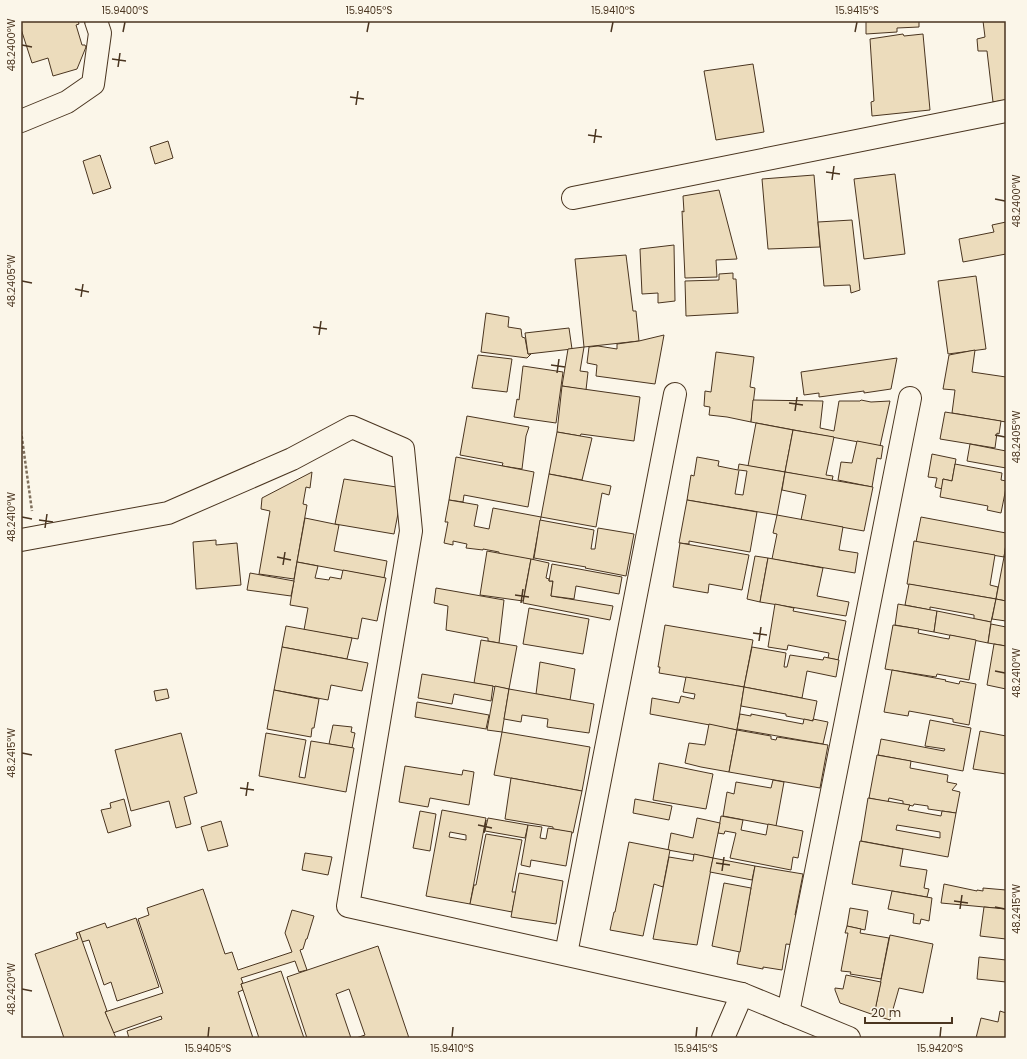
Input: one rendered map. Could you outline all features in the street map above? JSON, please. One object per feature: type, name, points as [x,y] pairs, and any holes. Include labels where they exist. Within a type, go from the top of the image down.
[{"type":"street","points":[[21,121],[67,102],[93,84],[100,33],[96,21]]},
{"type":"street","points":[[572,198],[1006,111]]},
{"type":"street","points":[[566,954],[675,394]]},
{"type":"street","points":[[788,1013],[910,398]]},
{"type":"street","points":[[28,539],[168,513],[292,459],[352,427],[403,448],[411,531],[348,906],[742,994],[849,1038]]},
{"type":"street","points":[[723,1038],[742,994]]},
{"type":"path","points":[[21,431],[28,539]]},
{"type":"building","points":[[21,21],[78,21],[79,24],[76,25],[82,45],[85,45],[86,47],[77,69],[53,76],[48,58],[32,63],[21,29]]},
{"type":"building","points":[[866,21],[919,21],[919,27],[897,28],[897,32],[866,34]]},
{"type":"building","points":[[983,21],[1006,21],[1006,100],[993,102],[987,51],[978,51],[977,39],[985,37]]},
{"type":"building","points":[[903,34],[904,36],[923,34],[930,110],[872,116],[871,102],[874,101],[870,39]]},
{"type":"building","points":[[753,64],[764,132],[716,140],[704,71]]},
{"type":"building","points":[[168,141],[173,158],[155,164],[150,147]]},
{"type":"building","points":[[100,155],[111,188],[93,194],[83,161]]},
{"type":"building","points":[[895,174],[905,254],[864,259],[854,179]]},
{"type":"building","points":[[814,175],[820,247],[768,249],[762,179]]},
{"type":"building","points":[[719,190],[737,259],[716,260],[717,277],[685,278],[682,211],[684,212],[683,196]]},
{"type":"building","points":[[852,220],[860,290],[851,293],[850,285],[824,286],[818,222]]},
{"type":"building","points":[[1006,222],[1006,254],[963,262],[959,239],[994,232],[992,225]]},
{"type":"building","points":[[674,245],[675,301],[658,303],[658,293],[642,294],[640,249]]},
{"type":"building","points":[[626,255],[633,311],[636,311],[639,341],[584,347],[575,259]]},
{"type":"building","points":[[733,273],[733,279],[736,279],[738,313],[686,316],[685,281],[719,280],[719,274]]},
{"type":"building","points":[[976,276],[986,349],[948,354],[938,281]]},
{"type":"building","points":[[486,313],[509,317],[508,327],[521,329],[522,337],[525,338],[528,354],[531,354],[527,358],[481,352]]},
{"type":"building","points":[[569,328],[572,349],[528,354],[525,333]]},
{"type":"building","points":[[664,335],[655,384],[596,376],[597,365],[587,363],[589,347],[598,346],[617,349],[617,344]]},
{"type":"building","points":[[584,347],[580,371],[588,372],[586,390],[562,386],[568,349]]},
{"type":"building","points":[[975,350],[972,372],[1006,377],[1006,422],[952,413],[955,390],[943,389],[949,355]]},
{"type":"building","points":[[716,352],[754,357],[750,387],[755,388],[751,422],[709,415],[710,407],[704,406],[705,391],[711,392]]},
{"type":"building","points":[[478,355],[512,359],[507,392],[472,388]]},
{"type":"building","points":[[897,358],[891,389],[819,397],[819,393],[804,395],[801,372]]},
{"type":"building","points":[[523,366],[563,372],[556,423],[514,417],[517,399],[519,400]]},
{"type":"building","points":[[562,386],[640,397],[634,441],[581,434],[580,436],[557,432]]},
{"type":"building","points":[[753,400],[823,401],[820,428],[834,431],[839,401],[890,401],[880,446],[751,422]]},
{"type":"building","points":[[945,412],[1001,421],[999,434],[997,433],[995,448],[940,439]]},
{"type":"building","points":[[467,416],[529,427],[526,436],[522,469],[502,466],[503,463],[460,455]]},
{"type":"building","points":[[756,423],[793,430],[785,472],[748,466]]},
{"type":"building","points":[[793,430],[834,437],[826,475],[833,476],[832,481],[785,472]]},
{"type":"building","points":[[557,432],[592,438],[582,480],[549,474]]},
{"type":"building","points":[[857,441],[883,446],[881,459],[877,458],[872,487],[838,480],[841,462],[852,463]]},
{"type":"building","points":[[970,444],[1006,451],[1006,468],[967,461]]},
{"type":"building","points":[[932,454],[956,459],[952,481],[943,479],[942,489],[935,487],[937,478],[928,477]]},
{"type":"building","points":[[456,457],[534,472],[528,507],[464,495],[463,502],[449,500]]},
{"type":"building","points":[[697,457],[719,461],[718,466],[738,470],[739,464],[785,472],[777,515],[687,500],[691,475],[694,476]],"holes":[[[739,470],[747,471],[743,495],[735,494]]]},
{"type":"building","points":[[955,464],[1002,473],[1001,480],[1006,481],[1006,488],[1001,513],[987,510],[988,506],[940,497],[943,479],[952,481]]},
{"type":"building","points":[[312,472],[310,488],[306,487],[303,504],[307,505],[294,579],[259,574],[270,511],[261,509],[262,498]]},
{"type":"building","points":[[785,472],[873,487],[864,531],[801,520],[806,495],[782,490]]},
{"type":"building","points":[[549,474],[611,486],[609,495],[602,493],[596,527],[541,517]]},
{"type":"building","points":[[344,479],[403,488],[394,534],[335,524]]},
{"type":"building","points":[[449,500],[478,505],[474,526],[489,529],[493,508],[541,517],[533,560],[499,554],[499,552],[483,549],[466,548],[467,544],[453,541],[453,545],[444,543],[448,522],[445,522]]},
{"type":"building","points":[[687,500],[757,512],[750,552],[689,541],[689,544],[679,543]]},
{"type":"building","points":[[777,515],[843,527],[839,550],[858,553],[855,573],[772,559],[777,534],[773,533]]},
{"type":"building","points":[[921,517],[1006,533],[1004,557],[916,542]]},
{"type":"building","points":[[305,518],[339,525],[334,551],[387,561],[384,578],[297,562]]},
{"type":"building","points":[[540,520],[594,530],[591,549],[595,549],[598,528],[634,534],[626,576],[534,558]]},
{"type":"building","points":[[216,540],[216,545],[237,543],[241,585],[196,589],[193,542]]},
{"type":"building","points":[[914,541],[995,555],[990,585],[998,587],[996,599],[907,584]]},
{"type":"building","points":[[680,543],[749,555],[742,590],[709,584],[708,593],[673,587]]},
{"type":"building","points":[[1006,544],[1006,557],[1004,557]]},
{"type":"building","points":[[487,551],[531,559],[523,601],[480,595]]},
{"type":"building","points":[[755,556],[768,558],[760,602],[747,599]]},
{"type":"building","points":[[1004,557],[1006,557],[1006,601],[996,599]]},
{"type":"building","points":[[768,558],[823,568],[817,596],[849,602],[846,616],[760,602]]},
{"type":"building","points":[[531,559],[549,563],[546,578],[549,579],[549,581],[553,581],[551,596],[613,606],[610,620],[523,603]]},
{"type":"building","points":[[297,562],[318,566],[315,578],[329,580],[330,577],[341,579],[343,570],[386,578],[377,621],[362,618],[358,639],[304,630],[308,608],[290,605]]},
{"type":"building","points":[[552,564],[622,577],[619,594],[576,586],[574,599],[551,596],[553,581],[549,581]]},
{"type":"building","points":[[250,573],[294,581],[291,596],[247,590]]},
{"type":"building","points":[[909,584],[996,599],[991,622],[974,619],[974,615],[930,607],[930,610],[905,605]]},
{"type":"building","points":[[436,588],[504,600],[499,643],[488,641],[488,638],[446,630],[448,606],[434,603]]},
{"type":"building","points":[[996,599],[1006,601],[1006,621],[992,619]]},
{"type":"building","points":[[775,604],[794,608],[793,611],[846,621],[838,660],[828,658],[829,653],[788,645],[787,650],[768,647]]},
{"type":"building","points":[[898,604],[937,611],[934,632],[895,625]]},
{"type":"building","points":[[529,608],[589,619],[583,654],[523,644]]},
{"type":"building","points":[[937,611],[991,622],[988,643],[934,632]]},
{"type":"building","points":[[991,624],[1006,627],[1006,646],[988,643]]},
{"type":"building","points":[[665,625],[753,640],[744,687],[659,673],[660,667],[658,667]]},
{"type":"building","points":[[893,625],[919,629],[918,633],[943,638],[949,639],[950,635],[976,640],[969,680],[937,674],[936,677],[885,669]]},
{"type":"building","points":[[286,626],[352,638],[347,659],[282,647]]},
{"type":"building","points":[[481,640],[517,646],[509,689],[474,683]]},
{"type":"building","points":[[994,644],[1006,646],[1006,689],[987,685]]},
{"type":"building","points":[[282,647],[368,663],[362,691],[331,685],[328,700],[274,690]]},
{"type":"building","points":[[752,647],[786,653],[784,667],[787,667],[790,655],[823,660],[824,657],[839,660],[836,677],[807,671],[802,698],[744,687]]},
{"type":"building","points":[[540,662],[575,669],[570,700],[536,694]]},
{"type":"building","points":[[892,670],[946,680],[945,681],[959,684],[960,681],[976,684],[969,725],[953,722],[953,719],[909,711],[908,716],[884,712]]},
{"type":"building","points":[[422,674],[493,686],[491,701],[454,694],[452,704],[418,698]]},
{"type":"building","points":[[686,677],[744,687],[737,730],[650,714],[652,698],[679,703],[681,696],[694,699],[695,694],[683,692]]},
{"type":"building","points":[[495,686],[509,689],[502,732],[487,730]]},
{"type":"building","points":[[744,687],[817,701],[813,721],[786,716],[786,714],[741,706]]},
{"type":"building","points":[[167,689],[169,698],[156,701],[154,691]]},
{"type":"building","points":[[509,689],[594,704],[589,733],[547,727],[548,719],[522,715],[521,722],[504,719]]},
{"type":"building","points":[[274,690],[319,699],[311,737],[267,729]]},
{"type":"building","points":[[417,702],[489,715],[486,729],[415,717]]},
{"type":"building","points":[[740,714],[751,716],[751,714],[803,724],[804,719],[828,722],[823,744],[737,729]]},
{"type":"building","points":[[930,720],[971,728],[963,771],[878,755],[881,739],[944,751],[945,749],[925,746]]},
{"type":"building","points":[[709,724],[737,730],[729,772],[685,763],[689,743],[705,745]]},
{"type":"building","points":[[333,725],[352,727],[351,732],[355,733],[352,748],[329,744]]},
{"type":"building","points":[[737,730],[771,736],[771,739],[776,740],[777,737],[828,745],[820,788],[729,772]]},
{"type":"building","points":[[980,731],[1006,736],[1006,774],[973,769]]},
{"type":"building","points":[[502,732],[590,747],[582,791],[494,775]]},
{"type":"building","points":[[181,733],[197,793],[184,797],[191,824],[176,828],[169,801],[131,811],[115,750]]},
{"type":"building","points":[[266,733],[306,740],[299,777],[305,778],[311,741],[354,748],[346,792],[259,776]]},
{"type":"building","points":[[877,755],[911,761],[910,768],[948,775],[947,782],[957,784],[952,790],[960,792],[956,813],[928,809],[928,806],[903,804],[903,801],[889,798],[888,802],[869,798]]},
{"type":"building","points":[[659,763],[713,774],[706,809],[653,800]]},
{"type":"building","points":[[405,766],[462,775],[463,770],[474,772],[469,805],[430,798],[428,807],[399,802]]},
{"type":"building","points":[[511,778],[582,791],[573,833],[553,829],[553,827],[505,819]]},
{"type":"building","points":[[773,780],[784,782],[776,826],[723,816],[727,792],[734,794],[736,782],[771,788]]},
{"type":"building","points":[[868,798],[910,805],[908,810],[941,816],[942,811],[956,813],[948,857],[861,841]],"holes":[[[897,825],[940,832],[940,838],[896,830]]]},
{"type":"building","points":[[124,799],[131,826],[108,833],[101,810],[111,808],[110,803]]},
{"type":"building","points":[[635,799],[672,806],[669,820],[633,813]]},
{"type":"building","points":[[442,810],[486,818],[470,904],[426,896]],"holes":[[[450,832],[466,835],[466,840],[449,837]]]},
{"type":"building","points":[[420,811],[436,814],[430,851],[413,848]]},
{"type":"building","points":[[721,816],[743,820],[741,830],[766,835],[768,824],[803,831],[798,858],[793,857],[791,870],[730,858],[736,833],[725,831],[724,834],[718,833]]},
{"type":"building","points":[[488,818],[528,825],[525,838],[485,831]]},
{"type":"building","points":[[697,818],[720,823],[713,858],[668,850],[671,833],[693,838]]},
{"type":"building","points":[[221,821],[228,846],[208,851],[201,827]]},
{"type":"building","points":[[528,825],[542,827],[540,838],[546,839],[548,828],[572,832],[566,866],[531,860],[530,867],[521,865]]},
{"type":"building","points":[[486,834],[522,840],[512,892],[516,892],[512,912],[470,904],[474,885],[476,885]]},
{"type":"building","points":[[860,841],[903,849],[900,866],[927,870],[924,888],[929,889],[927,897],[852,884]]},
{"type":"building","points":[[629,842],[670,850],[663,887],[654,884],[643,936],[610,930]]},
{"type":"building","points":[[305,853],[332,857],[328,875],[302,870]]},
{"type":"building","points":[[694,854],[713,858],[697,945],[653,939],[669,857],[693,861]]},
{"type":"building","points":[[713,858],[755,866],[752,880],[710,872]]},
{"type":"building","points":[[755,866],[803,874],[795,915],[801,916],[795,945],[786,944],[782,970],[763,967],[763,969],[737,964]]},
{"type":"building","points":[[519,873],[563,881],[556,924],[511,917]]},
{"type":"building","points":[[724,883],[751,888],[740,952],[712,946]]},
{"type":"building","points":[[944,884],[977,891],[983,891],[983,888],[1006,890],[1006,909],[941,903]]},
{"type":"building","points":[[203,889],[225,954],[232,952],[238,970],[292,952],[285,933],[292,910],[314,916],[303,949],[300,950],[307,970],[299,972],[295,961],[241,978],[243,990],[238,992],[253,1038],[129,1038],[127,1031],[162,1019],[161,1016],[113,1033],[105,1012],[163,993],[138,919],[149,915],[147,908]]},
{"type":"building","points":[[892,891],[932,898],[929,921],[921,919],[920,924],[913,923],[914,914],[888,909]]},
{"type":"building","points":[[984,907],[1006,909],[1006,939],[980,936]]},
{"type":"building","points":[[850,908],[868,911],[865,930],[847,926]]},
{"type":"building","points":[[136,918],[159,987],[117,1001],[111,982],[104,985],[89,940],[82,942],[79,932],[105,923],[107,928]]},
{"type":"building","points":[[847,926],[861,929],[860,933],[889,938],[881,979],[841,971],[848,933],[845,933]]},
{"type":"building","points":[[79,932],[107,1011],[105,1012],[116,1038],[64,1038],[35,954],[78,939],[76,933]]},
{"type":"building","points":[[890,935],[933,944],[923,993],[899,988],[890,1020],[874,1015]]},
{"type":"building","points":[[378,946],[409,1038],[356,1038],[365,1035],[349,989],[336,994],[351,1038],[307,1038],[287,977]]},
{"type":"building","points":[[979,957],[1006,960],[1006,982],[977,979]]},
{"type":"building","points":[[281,971],[304,1038],[259,1038],[241,984]]},
{"type":"building","points":[[846,975],[881,982],[874,1015],[840,1003],[835,988],[843,989]]},
{"type":"building","points":[[1000,1011],[1006,1013],[1006,1038],[976,1038],[981,1018],[998,1022]]}]
